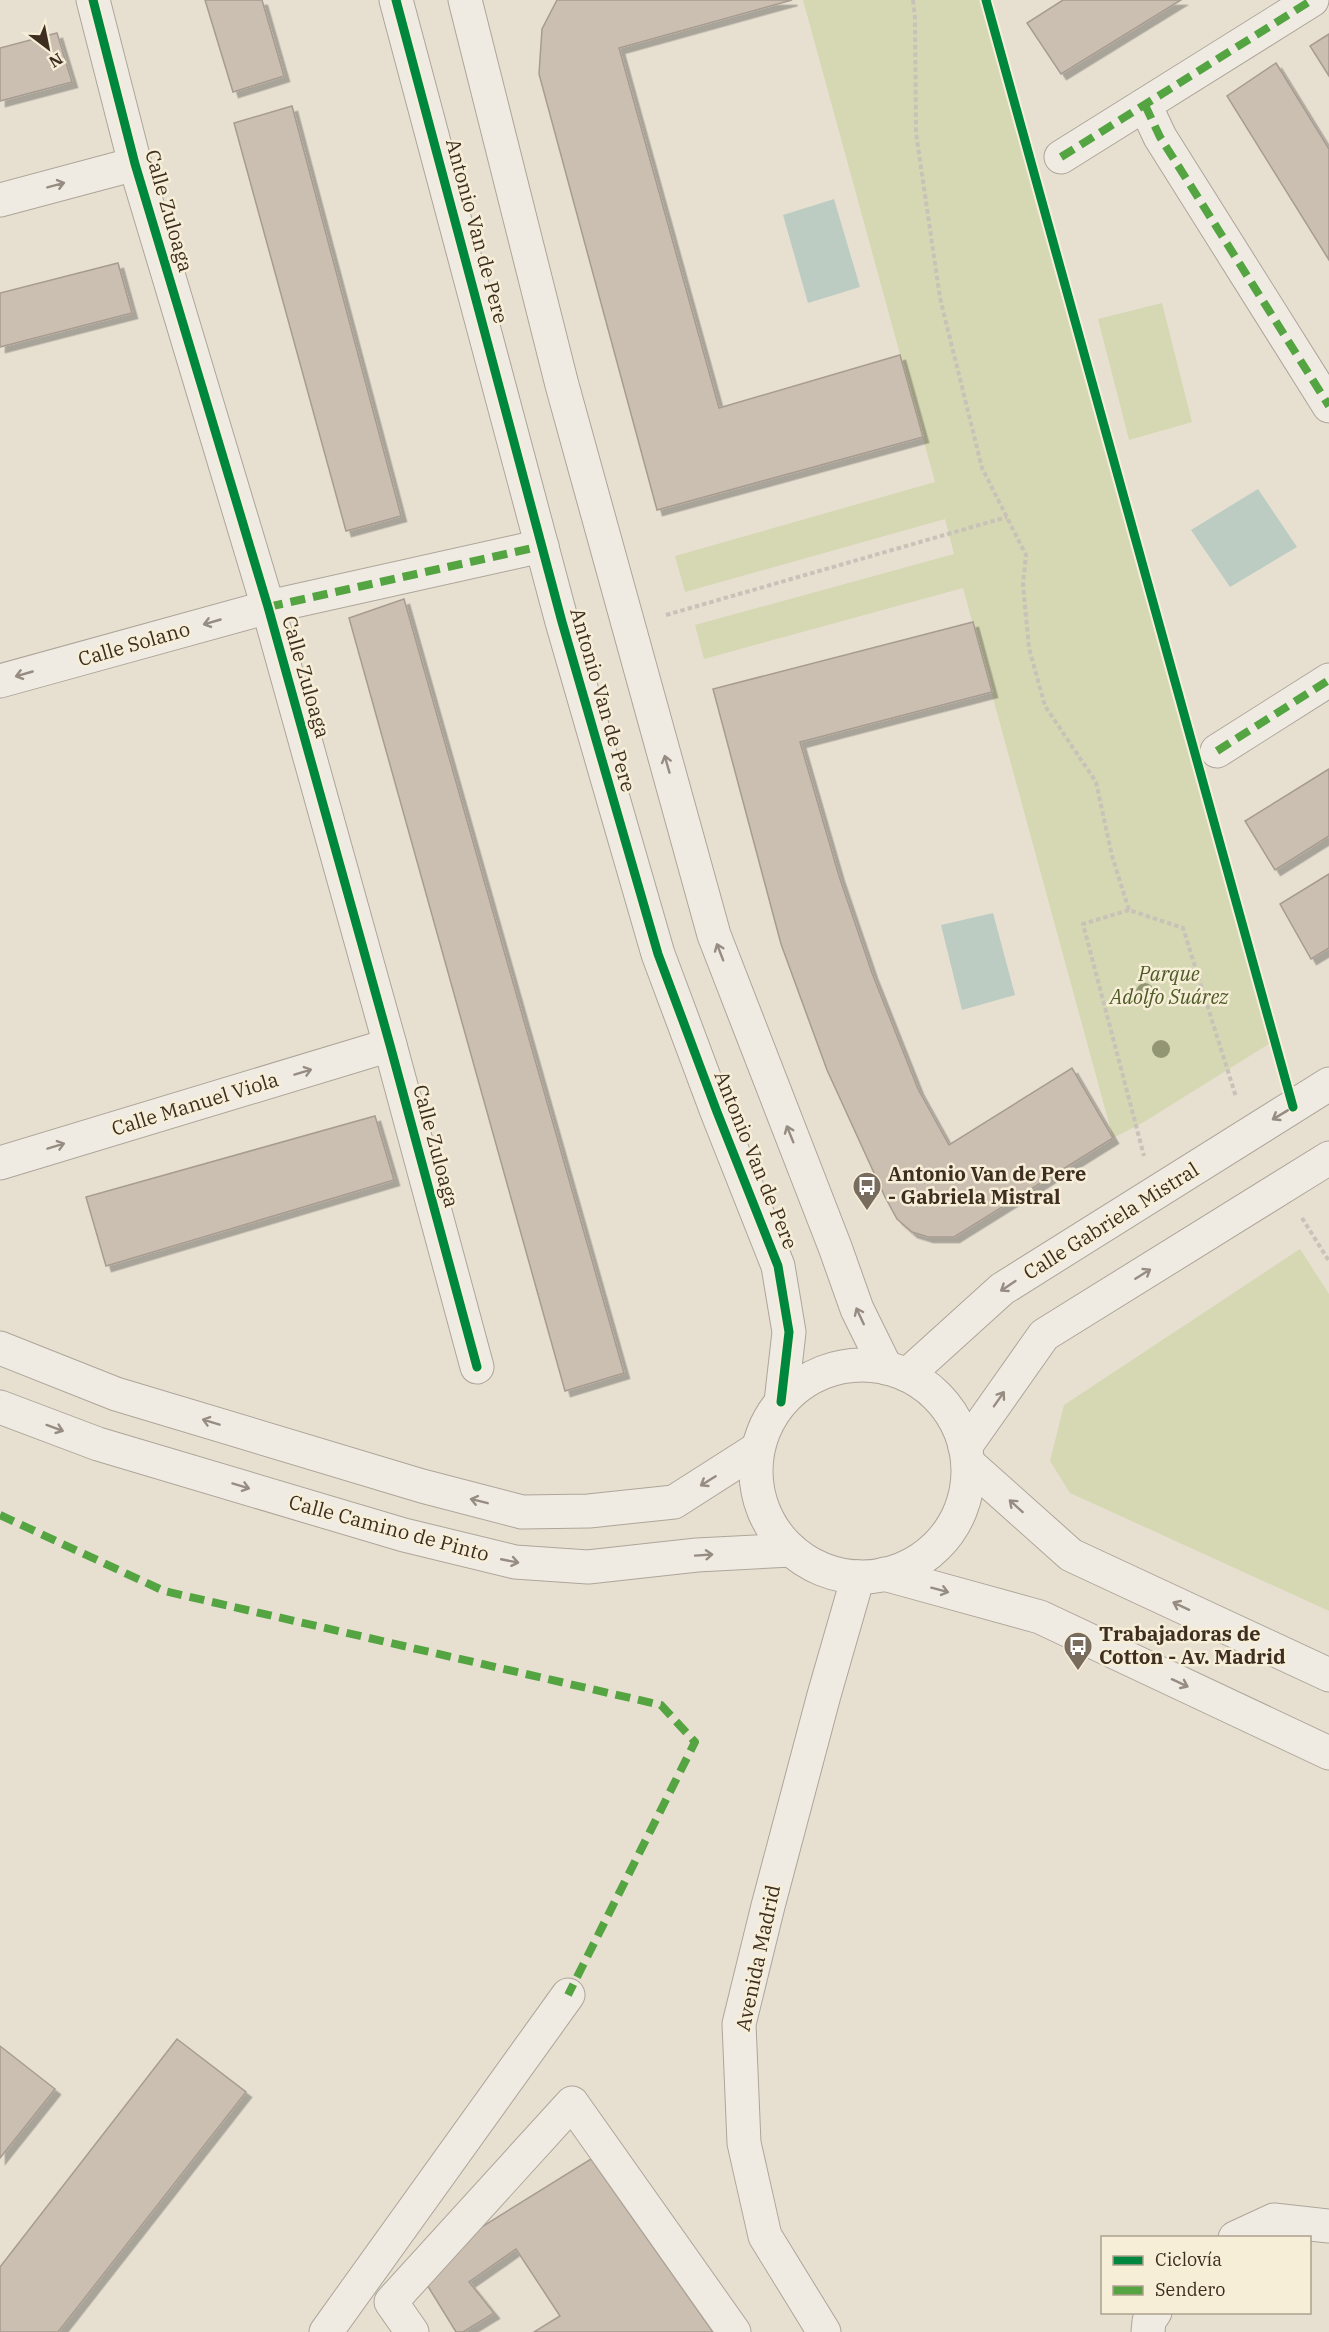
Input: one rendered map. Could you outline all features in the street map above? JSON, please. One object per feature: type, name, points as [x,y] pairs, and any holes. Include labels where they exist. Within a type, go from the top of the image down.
[{"type":"street","name":"Calle Zuloaga","points":[[93,0],[135,164],[268,607],[477,1367]]},
{"type":"street","name":"Antonio Van de Pere","points":[[396,0],[542,546],[658,954],[778,1266],[789,1332],[781,1402]]},
{"type":"street","name":"Antonio Van de Pere","points":[[465,0],[562,385],[714,935],[857,1309],[897,1372]]},
{"type":"street","points":[[1061,157],[1312,0]]},
{"type":"street","points":[[1145,105],[1160,137],[1329,406]]},
{"type":"street","points":[[0,201],[135,164]]},
{"type":"street","name":"Calle Solano","points":[[0,681],[268,607],[542,546]]},
{"type":"street","points":[[1216,751],[1329,680]]},
{"type":"street","name":"Calle Manuel Viola","points":[[0,1163],[390,1045]]},
{"type":"street","name":"Calle Gabriela Mistral","points":[[897,1372],[1002,1289],[1329,1084]]},
{"type":"street","points":[[966,1455],[1044,1335],[1329,1158]]},
{"type":"street","points":[[3,1341],[116,1394],[422,1486],[522,1512],[589,1511],[674,1502],[758,1449]]},
{"type":"street","points":[[871,1575],[913,1564],[937,1546],[955,1521],[966,1493],[966,1455],[962,1434],[948,1408],[927,1387],[897,1372],[869,1365],[837,1368],[806,1380],[781,1402],[766,1424],[758,1449],[756,1477],[761,1504],[773,1529],[791,1550],[811,1564],[834,1573],[871,1575],[1040,1617],[1329,1753]]},
{"type":"street","name":"Calle Camino de Pinto","points":[[0,1407],[98,1444],[404,1535],[515,1562],[588,1567],[697,1555],[791,1550]]},
{"type":"street","points":[[966,1455],[1071,1555],[1329,1675]]},
{"type":"street","name":"Avenida Madrid","points":[[824,2332],[765,2236],[744,2143],[739,2024],[768,1906],[871,1575]]},
{"type":"street","points":[[326,2332],[568,1995]]},
{"type":"street","points":[[412,2332],[391,2302],[572,2103],[734,2332]]},
{"type":"street","points":[[1239,2236],[1274,2220],[1329,2226]]},
{"type":"street","points":[[1148,2332],[1149,2321],[1154,2314]]},
{"type":"path","points":[[913,0],[916,134],[940,298],[982,468],[1026,555],[1023,585],[1029,648],[1045,706],[1096,782],[1112,856],[1129,910]]},
{"type":"path","points":[[628,626],[1007,517]]},
{"type":"path","points":[[1154,1194],[1083,924],[1129,910],[1183,928],[1248,1134]]},
{"type":"path","points":[[1283,1187],[1329,1260]]},
{"type":"green space","name":"Parque Adolfo Suárez","points":[[803,0],[992,0],[1280,1037],[1144,1122],[1113,1138],[963,588],[704,659],[695,625],[954,554],[945,519],[685,592],[675,556],[935,482]]},
{"type":"green space","points":[[1162,303],[1192,422],[1129,440],[1098,319]]},
{"type":"green space","points":[[1300,1249],[1329,1294],[1329,1611],[1070,1493],[1050,1461],[1064,1405]]},
{"type":"shaded area","points":[[834,199],[860,287],[808,303],[783,215]]},
{"type":"shaded area","points":[[1258,489],[1297,547],[1230,587],[1191,530]]},
{"type":"shaded area","points":[[993,913],[1015,995],[962,1010],[941,925]]},
{"type":"building","points":[[205,0],[262,0],[284,76],[233,92]]},
{"type":"building","points":[[557,0],[792,0],[619,48],[719,408],[900,355],[923,437],[657,510],[539,74],[542,29]]},
{"type":"building","points":[[1063,0],[1181,0],[1061,74],[1027,23]]},
{"type":"building","points":[[57,33],[72,82],[0,101],[0,48]]},
{"type":"building","points":[[1329,34],[1329,76],[1310,46]]},
{"type":"building","points":[[1276,63],[1329,149],[1329,260],[1227,96]]},
{"type":"building","points":[[292,106],[401,516],[346,531],[234,123]]},
{"type":"building","points":[[118,263],[132,313],[0,347],[0,293]]},
{"type":"building","points":[[404,599],[624,1373],[565,1391],[349,618]]},
{"type":"building","points":[[973,622],[992,692],[800,742],[839,876],[872,973],[918,1089],[949,1145],[1072,1068],[1113,1138],[954,1237],[928,1237],[912,1232],[897,1219],[827,1070],[781,944],[713,689]]},
{"type":"building","points":[[1329,769],[1329,836],[1275,870],[1245,821]]},
{"type":"building","points":[[1329,874],[1329,948],[1311,959],[1280,904]]},
{"type":"building","points":[[375,1116],[394,1180],[106,1266],[86,1197]]},
{"type":"building","points":[[177,2039],[246,2092],[58,2332],[0,2332],[0,2267]]},
{"type":"building","points":[[0,2046],[55,2089],[0,2158]]},
{"type":"building","points":[[591,2159],[713,2332],[534,2332],[560,2316],[516,2249],[469,2282],[494,2313],[463,2332],[456,2332],[424,2280],[443,2251]]},
{"type":"marked path","points":[[1061,157],[1312,0]]},
{"type":"marked path","points":[[1145,105],[1160,137],[1329,406]]},
{"type":"marked path","points":[[268,607],[542,546]]},
{"type":"marked path","points":[[1217,751],[1329,680]]},
{"type":"marked path","points":[[0,1515],[164,1591],[661,1705],[695,1742],[568,1995]]},
{"type":"cycle path","points":[[93,0],[135,164],[268,607],[477,1367]]},
{"type":"cycle path","points":[[396,0],[562,622],[658,954],[778,1266],[789,1332],[781,1402]]},
{"type":"cycle path","points":[[986,0],[1293,1107]]},
{"type":"place","name":"Antonio Van de Pere - Gabriela Mistral","points":[[867,1212]]},
{"type":"place","name":"Trabajadoras de Cotton - Av. Madrid","points":[[1078,1672]]}]
